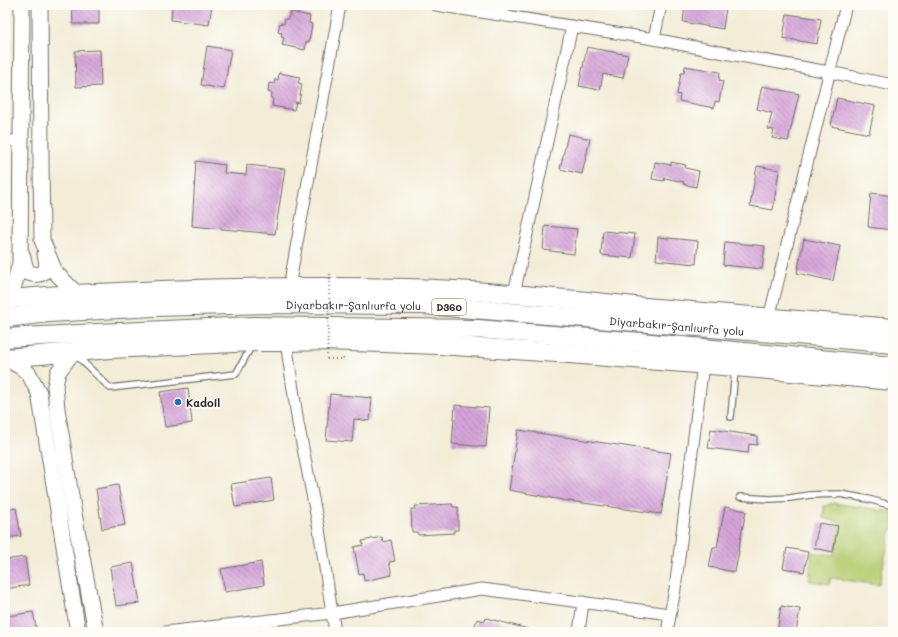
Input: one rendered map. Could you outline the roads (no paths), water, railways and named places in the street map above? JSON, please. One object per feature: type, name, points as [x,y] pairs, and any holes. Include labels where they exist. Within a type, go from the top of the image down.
[{"type":"highway","points":[[8,300],[77,294],[228,288],[408,288],[514,294],[893,328]]},
{"type":"highway","name":"Diyarbakır-Şanlıurfa yolu","points":[[5,318],[49,313],[168,307],[268,304],[423,305],[789,334],[893,344]]},
{"type":"highway","name":"Diyarbakır-Şanlıurfa yolu","points":[[5,338],[253,326],[478,329],[641,342],[893,366]]},
{"type":"highway","points":[[5,358],[110,349],[254,342],[325,341],[440,345],[557,353],[703,364],[893,382]]},
{"type":"main road","points":[[8,300],[15,286],[20,263],[22,5]]},
{"type":"main road","points":[[20,247],[28,273],[40,274],[45,271],[48,263],[42,240],[40,5]]},
{"type":"main road","points":[[42,240],[55,272],[77,294]]},
{"type":"main road","points":[[73,352],[58,372],[56,386],[57,409],[73,508],[96,632]]},
{"type":"main road","points":[[5,358],[21,367],[29,374],[39,393],[78,632]]},
{"type":"street","points":[[290,287],[340,5]]},
{"type":"street","points":[[436,5],[654,39],[893,85]]},
{"type":"street","points":[[654,39],[661,5]]},
{"type":"street","points":[[769,318],[846,5]]},
{"type":"street","points":[[514,294],[572,26]]},
{"type":"street","points":[[5,140],[22,142]]},
{"type":"street","points":[[286,342],[298,423],[319,529],[335,632]]},
{"type":"street","points":[[667,632],[674,590],[703,364]]},
{"type":"street","points":[[165,632],[332,613],[482,589],[670,614]]},
{"type":"street","points":[[579,632],[583,602]]},
{"type":"lane","points":[[73,352],[110,388],[236,374],[254,342]]},
{"type":"lane","points":[[731,417],[735,367]]},
{"type":"lane","points":[[740,497],[770,499],[840,494],[868,499],[893,506]]},
{"type":"place","name":"Kadoil","points":[[178,402]]}]
